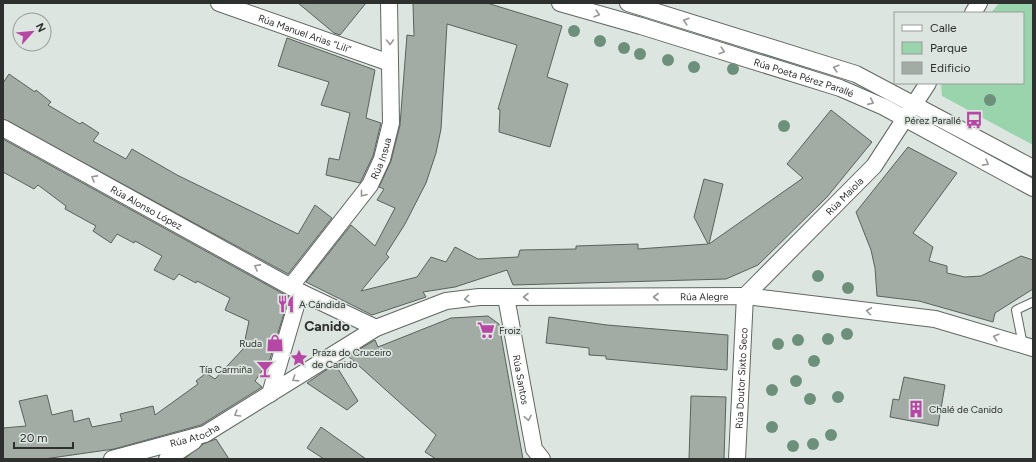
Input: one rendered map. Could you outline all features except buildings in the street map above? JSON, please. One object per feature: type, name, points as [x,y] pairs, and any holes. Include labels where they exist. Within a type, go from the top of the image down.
[{"type":"street","name":"Rúa Manuel Arias “Lili”","points":[[219,3],[390,63]]},
{"type":"street","name":"Rúa Insua","points":[[296,289],[370,185],[382,159],[391,124],[389,3]]},
{"type":"street","name":"Rúa Poeta Pérez Parallé","points":[[560,3],[641,26],[840,88],[884,107],[1033,188]]},
{"type":"street","name":"Rúa Poeta Pérez Parallé","points":[[628,3],[856,74],[1033,168]]},
{"type":"street","points":[[974,12],[979,3]]},
{"type":"street","name":"Rúa Maiola","points":[[745,296],[874,166],[903,118],[927,84]]},
{"type":"street","name":"Rúa Alonso López","points":[[3,128],[296,289]]},
{"type":"street","points":[[270,394],[296,289],[376,328]]},
{"type":"street","name":"Rúa Alegre","points":[[376,328],[446,301],[479,297],[745,296],[935,319],[1028,346]]},
{"type":"street","name":"Rúa Doutor Sixto Seco","points":[[737,459],[745,296]]},
{"type":"street","name":"Rúa Santos","points":[[506,298],[534,449],[542,459]]},
{"type":"street","points":[[270,394],[376,328]]},
{"type":"street","name":"Rúa Atocha","points":[[112,459],[205,434],[270,394]]},
{"type":"street","points":[[167,459],[205,434]]},
{"type":"lane","points":[[1028,346],[1016,310],[1033,302]]},
{"type":"green space","points":[[999,3],[1033,3],[1033,145],[942,96],[941,86],[942,84],[1024,84],[1024,12],[992,12]]},
{"type":"place","name":"Pérez Parallé","points":[[974,120]]},
{"type":"place","name":"A Cándida","points":[[286,304]]},
{"type":"place","name":"Froiz","points":[[486,330]]},
{"type":"place","name":"Ruda","points":[[275,343]]},
{"type":"place","name":"Praza do Cruceiro de Canido","points":[[299,358]]},
{"type":"place","name":"Tía Carmiña","points":[[265,369]]},
{"type":"place","name":"Chalé de Canido","points":[[916,409]]},
{"type":"district","name":"Canido","points":[[327,326]]}]
